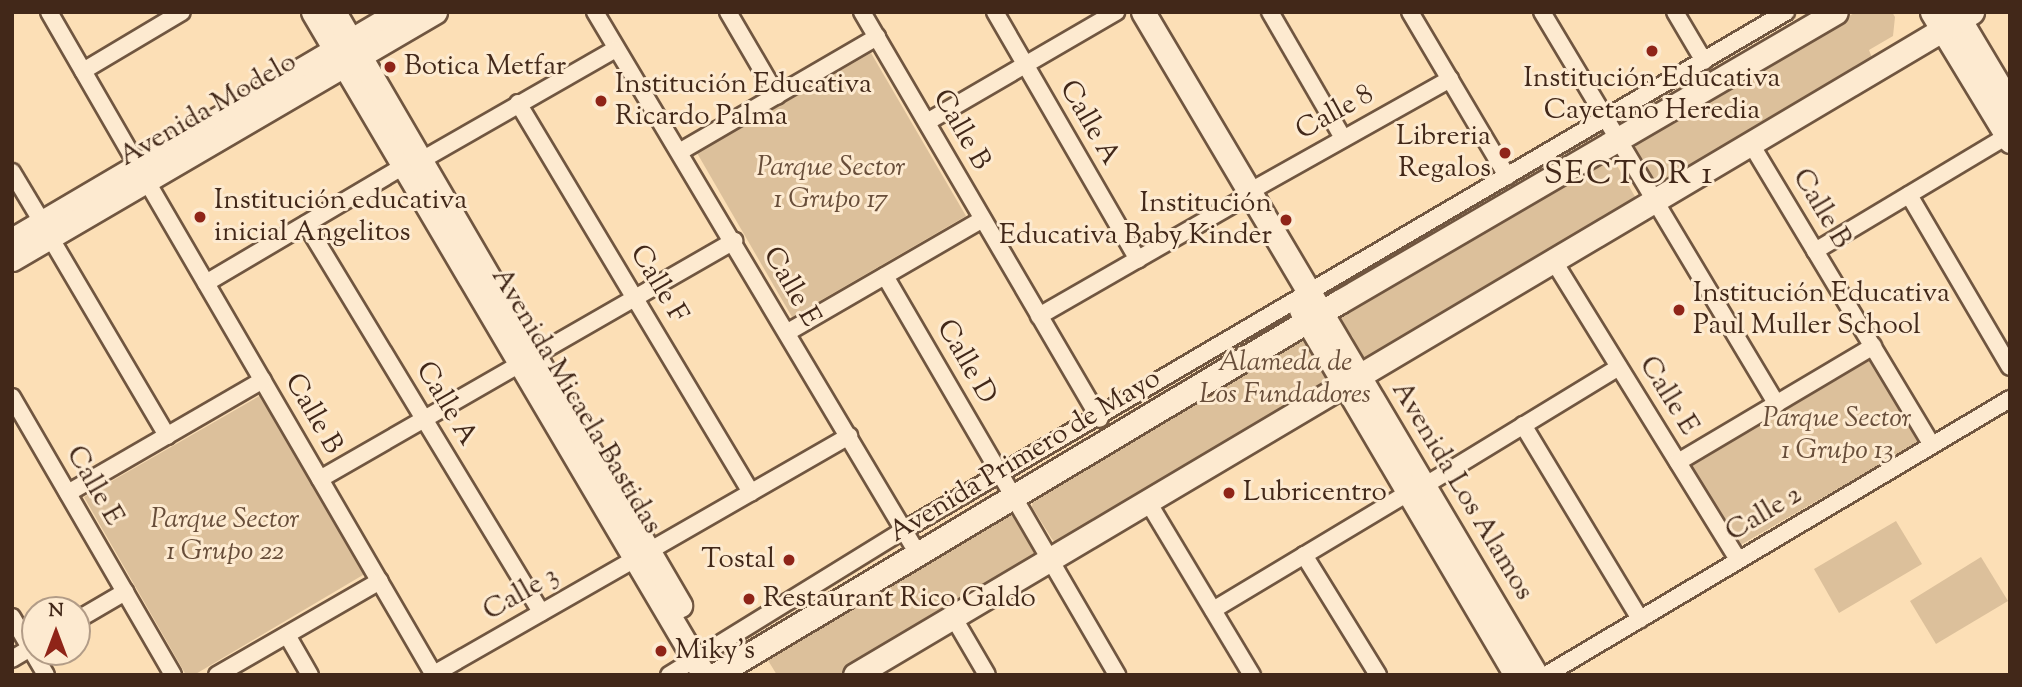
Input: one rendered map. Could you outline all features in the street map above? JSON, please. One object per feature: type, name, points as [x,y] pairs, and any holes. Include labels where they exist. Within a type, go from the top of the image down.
[{"type":"main road","name":"Avenida Micaela Bastidas","points":[[313,12],[347,53],[526,361],[710,668]]},
{"type":"main road","name":"Avenida Micaela Bastidas","points":[[334,12],[347,53]]},
{"type":"main road","name":"Avenida Modelo","points":[[347,53],[399,12]]},
{"type":"main road","name":"Avenida Modelo","points":[[12,259],[46,230],[347,53],[435,12]]},
{"type":"main road","name":"Avenida Los Alamos","points":[[1125,12],[1242,198],[1416,489],[1536,675]]},
{"type":"main road","name":"Avenida Los Alamos","points":[[1143,12],[1242,198]]},
{"type":"main road","name":"Avenida Primero de Mayo","points":[[710,668],[918,554],[1014,497],[1308,309],[1617,140],[1836,12]]},
{"type":"main road","points":[[1953,17],[2010,104]]},
{"type":"main road","points":[[1953,17],[2008,138]]},
{"type":"main road","points":[[855,675],[952,615],[1051,560],[1751,144],[1953,17]]},
{"type":"main road","name":"Avenida Modelo","points":[[12,240],[46,230]]},
{"type":"main road","name":"Avenida Los Alamos","points":[[1416,489],[1516,675]]},
{"type":"street","name":"Calle B","points":[[48,12],[434,674]]},
{"type":"street","points":[[83,71],[182,12]]},
{"type":"street","name":"Calle E","points":[[595,12],[614,50],[681,151],[918,554]]},
{"type":"street","points":[[728,12],[777,96]]},
{"type":"street","name":"Calle B","points":[[862,12],[1100,419]]},
{"type":"street","name":"Calle A","points":[[995,12],[1138,260]]},
{"type":"street","points":[[927,122],[1116,12]]},
{"type":"street","points":[[1270,12],[1343,138]]},
{"type":"street","points":[[1410,12],[1507,176]]},
{"type":"street","points":[[1542,12],[1777,404]]},
{"type":"street","points":[[1675,12],[1704,61]]},
{"type":"street","name":"Avenida Primero de Mayo","points":[[669,675],[710,668],[904,530],[1100,419],[1308,309],[1507,176],[1787,12]]},
{"type":"street","points":[[681,151],[877,37]]},
{"type":"street","points":[[206,283],[614,50]]},
{"type":"street","name":"Calle 8","points":[[1242,198],[1450,79]]},
{"type":"street","name":"Calle F","points":[[518,103],[751,493]]},
{"type":"street","points":[[1815,251],[2008,138]]},
{"type":"street","name":"Calle B","points":[[1751,144],[1932,445]]},
{"type":"street","points":[[12,172],[167,436]]},
{"type":"street","points":[[1909,195],[2010,367]]},
{"type":"street","points":[[1040,316],[1242,198]]},
{"type":"street","points":[[788,332],[983,219]]},
{"type":"street","name":"Calle A","points":[[306,224],[541,612]]},
{"type":"street","points":[[320,478],[734,241]]},
{"type":"street","name":"Calle E","points":[[1553,260],[1738,560]]},
{"type":"street","name":"Calle D","points":[[885,276],[1117,675]]},
{"type":"street","points":[[1678,463],[1873,346]]},
{"type":"street","points":[[1213,610],[1619,366]]},
{"type":"street","points":[[68,493],[263,380]]},
{"type":"street","name":"Calle E","points":[[12,397],[173,675]]},
{"type":"street","name":"Calle 2","points":[[1546,675],[2010,398]]},
{"type":"street","points":[[1523,425],[1640,619]]},
{"type":"street","points":[[642,555],[849,436]]},
{"type":"street","points":[[1148,502],[1252,675]]},
{"type":"street","name":"Calle 3","points":[[434,674],[642,555]]},
{"type":"street","points":[[1304,555],[1378,675]]},
{"type":"street","points":[[217,675],[380,581]]},
{"type":"street","points":[[91,612],[125,592]]},
{"type":"street","points":[[952,615],[987,675]]},
{"type":"street","points":[[287,635],[310,675]]},
{"type":"green space","points":[[1856,12],[1892,12],[1895,17],[1893,36],[1869,50],[1874,63],[1656,187],[1635,148],[1639,141]]},
{"type":"green space","name":"Parque Sector 1 Grupo 17","points":[[871,53],[966,216],[792,317],[697,153]]},
{"type":"green space","name":"Alameda de Los Fundadores","points":[[1606,160],[1615,162],[1637,200],[1364,360],[1358,358],[1353,337],[1338,322],[1344,313]]},
{"type":"green space","name":"Alameda de Los Fundadores","points":[[1302,340],[1327,375],[1326,386],[1058,545],[1052,539],[1032,507],[1033,500],[1289,342]]},
{"type":"green space","name":"Parque Sector 1 Grupo 13","points":[[1870,360],[1919,442],[1737,547],[1689,467]]},
{"type":"green space","name":"Parque Sector 1 Grupo 22","points":[[261,395],[368,572],[194,675],[186,675],[84,497]]},
{"type":"green space","points":[[1012,513],[1018,516],[1040,553],[1036,562],[843,675],[777,675],[764,654]]},
{"type":"green space","points":[[1896,521],[1922,564],[1839,613],[1814,569]]},
{"type":"green space","points":[[1981,557],[2008,601],[1936,644],[1910,601]]},
{"type":"place","name":"Institución Educativa Cayetano Heredia","points":[[1652,51]]},
{"type":"place","name":"Botica Metfar","points":[[390,67]]},
{"type":"place","name":"Institución Educativa Ricardo Palma","points":[[601,101]]},
{"type":"place","name":"Libreria Regalos","points":[[1505,153]]},
{"type":"place","name":"Institución educativa inicial Angelitos","points":[[200,217]]},
{"type":"place","name":"Institución Educativa Baby Kinder","points":[[1286,220]]},
{"type":"place","name":"Institución Educativa Paul Muller School","points":[[1679,310]]},
{"type":"place","name":"Lubricentro","points":[[1229,493]]},
{"type":"place","name":"Tostal","points":[[789,560]]},
{"type":"place","name":"Restaurant Rico Galdo","points":[[749,599]]},
{"type":"place","name":"Miky's","points":[[661,651]]},
{"type":"district","name":"SECTOR 1","points":[[1629,175]]}]
